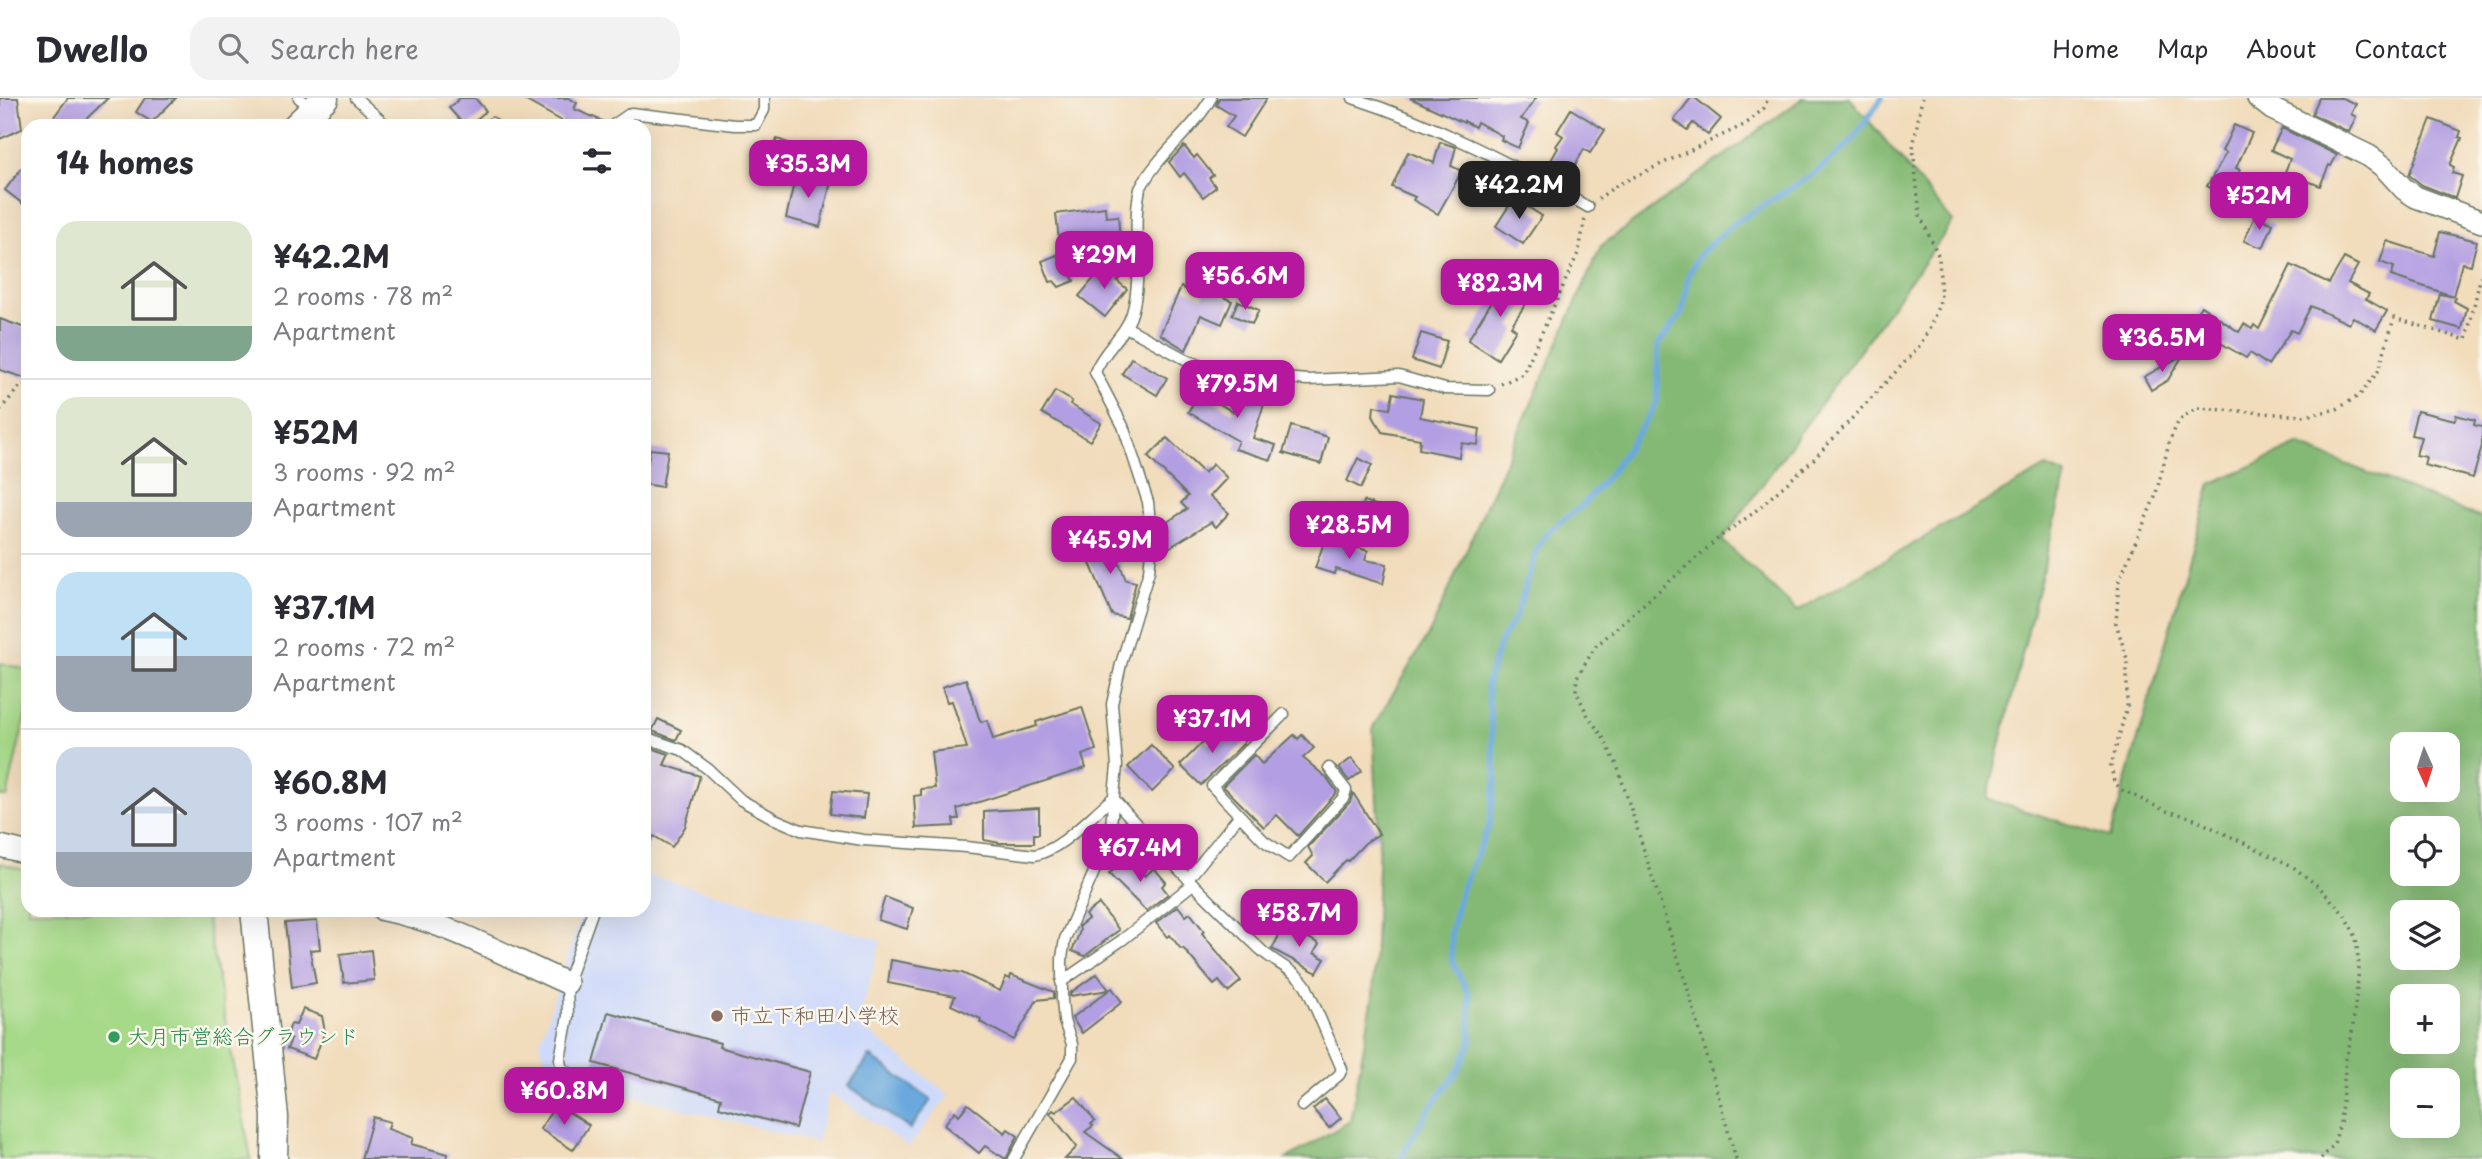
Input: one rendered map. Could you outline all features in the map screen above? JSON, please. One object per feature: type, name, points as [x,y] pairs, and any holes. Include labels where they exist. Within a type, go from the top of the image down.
[{"type":"street","points":[[2258,98],[2272,109],[2369,156],[2416,197],[2482,222]]},
{"type":"street","points":[[0,846],[21,851]]},
{"type":"street","points":[[255,917],[275,1117],[274,1159]]},
{"type":"street","points":[[405,917],[510,955],[568,983]]},
{"type":"lane","points":[[356,98],[379,119]]},
{"type":"lane","points":[[622,119],[631,113],[734,125],[756,124],[764,110],[764,98]]},
{"type":"lane","points":[[1014,1159],[1072,1058],[1072,1044],[1064,1021],[1061,982],[1065,939],[1110,835],[1117,766],[1112,704],[1149,571],[1152,542],[1148,502],[1135,459],[1116,409],[1095,372],[1132,315],[1137,283],[1137,206],[1140,189],[1147,176],[1211,98]]},
{"type":"lane","points":[[1353,98],[1474,145],[1588,207]]},
{"type":"lane","points":[[1126,327],[1189,361],[1221,373],[1308,380],[1399,376],[1445,389],[1489,390]]},
{"type":"lane","points":[[1284,714],[1212,786],[1264,841],[1289,857],[1343,797],[1346,790],[1329,768]]},
{"type":"lane","points":[[651,739],[682,750],[708,769],[741,800],[775,819],[815,833],[863,840],[966,846],[1035,856],[1062,843],[1113,798]]},
{"type":"lane","points":[[1113,798],[1147,839],[1264,954],[1302,979],[1342,1069],[1339,1075],[1301,1106]]},
{"type":"lane","points":[[1061,982],[1122,940],[1191,882],[1239,816]]},
{"type":"lane","points":[[575,1078],[561,1067],[560,1059],[568,1016],[568,983],[591,917]]},
{"type":"path","points":[[1489,390],[1523,374],[1579,251],[1588,207],[1617,185],[1746,124],[1764,108],[1768,98]]},
{"type":"path","points":[[1736,1159],[1690,996],[1617,765],[1576,691],[1577,677],[1596,646],[1721,536],[1752,514],[1813,460],[1918,348],[1929,330],[1941,299],[1939,257],[1920,215],[1913,148],[1922,98]]},
{"type":"path","points":[[2321,1159],[2334,1144],[2340,1123],[2359,968],[2356,937],[2344,914],[2319,887],[2292,866],[2190,817],[2166,811],[2122,790],[2114,782],[2110,766],[2127,706],[2127,659],[2116,623],[2119,581],[2155,497],[2170,440],[2179,420],[2197,408],[2305,416],[2337,410],[2360,395],[2379,370],[2394,318],[2466,340],[2482,271]]},
{"type":"path","points":[[0,410],[21,385]]},
{"type":"shaded area","points":[[651,876],[881,940],[858,1024],[949,1095],[909,1147],[829,1093],[817,1143],[549,1075],[540,1042],[580,917],[651,917]]},
{"type":"green space","points":[[1803,98],[1850,98],[1953,222],[1722,540],[1797,611],[2046,467],[2066,475],[1987,799],[2110,837],[2211,484],[2298,445],[2482,518],[2482,1159],[1286,1159],[1350,1121],[1373,996],[1379,840],[1373,727],[1431,630],[1601,246]]},
{"type":"green space","points":[[0,663],[21,668],[21,735],[7,797],[0,796]]},
{"type":"green space","name":"大月市営総合グラウンド","points":[[0,863],[21,869],[21,917],[206,917],[251,1159],[0,1159]]},
{"type":"water","points":[[870,1056],[931,1100],[910,1129],[849,1086]]},
{"type":"building","points":[[0,98],[18,98],[21,129],[0,139]]},
{"type":"building","points":[[68,98],[108,98],[86,119],[52,119]]},
{"type":"building","points":[[145,98],[176,98],[155,119],[147,119],[136,112]]},
{"type":"building","points":[[460,98],[475,98],[486,111],[477,119],[459,119],[449,108]]},
{"type":"building","points":[[521,98],[569,98],[577,103],[574,109],[598,119],[558,119]]},
{"type":"building","points":[[1219,98],[1267,98],[1242,137],[1226,127],[1234,116],[1216,105]]},
{"type":"building","points":[[1410,98],[1536,98],[1521,119],[1529,123],[1518,148],[1501,140],[1502,136],[1477,122],[1475,127]]},
{"type":"building","points":[[1691,98],[1695,98],[1721,119],[1708,135],[1693,123],[1687,130],[1674,120]]},
{"type":"building","points":[[2319,98],[2342,98],[2356,104],[2351,114],[2356,117],[2349,132],[2312,114]]},
{"type":"building","points":[[1571,109],[1605,130],[1590,153],[1584,149],[1567,180],[1546,169],[1563,136],[1557,132]]},
{"type":"building","points":[[2431,119],[2461,131],[2459,137],[2462,138],[2450,165],[2454,167],[2452,173],[2462,176],[2455,198],[2422,185],[2409,175]]},
{"type":"building","points":[[2234,125],[2252,133],[2236,168],[2240,170],[2225,196],[2207,186],[2226,153],[2222,151]]},
{"type":"building","points":[[2282,128],[2337,155],[2331,166],[2329,165],[2320,186],[2285,172],[2290,159],[2271,150]]},
{"type":"building","points":[[777,139],[811,151],[806,168],[771,156]]},
{"type":"building","points":[[1440,142],[1456,147],[1451,166],[1462,171],[1438,214],[1413,200],[1415,197],[1392,187],[1408,152],[1434,163]]},
{"type":"building","points":[[1184,146],[1194,158],[1197,155],[1213,175],[1209,178],[1216,187],[1203,197],[1184,173],[1180,177],[1169,162]]},
{"type":"building","points":[[21,169],[21,203],[5,190]]},
{"type":"building","points":[[796,174],[831,182],[820,227],[786,218]]},
{"type":"building","points":[[1514,198],[1542,216],[1523,244],[1496,226]]},
{"type":"building","points":[[1105,207],[1106,217],[1118,216],[1120,239],[1060,249],[1056,214]]},
{"type":"building","points":[[2255,216],[2273,224],[2263,248],[2244,241]]},
{"type":"building","points":[[2440,232],[2477,241],[2471,265],[2462,263],[2453,296],[2391,276],[2394,267],[2380,262],[2387,241],[2434,256]]},
{"type":"building","points":[[1062,253],[1074,281],[1059,287],[1054,281],[1050,282],[1042,261]]},
{"type":"building","points":[[2344,258],[2358,265],[2348,283],[2369,294],[2366,299],[2387,311],[2376,330],[2353,317],[2349,324],[2311,306],[2297,333],[2291,330],[2268,365],[2250,353],[2246,358],[2204,333],[2198,342],[2183,333],[2201,306],[2239,332],[2244,324],[2252,329],[2254,325],[2259,329],[2291,265],[2329,283]]},
{"type":"building","points":[[1106,264],[1120,278],[1117,281],[1127,289],[1105,317],[1079,296]]},
{"type":"building","points":[[1503,277],[1531,296],[1511,326],[1516,330],[1498,359],[1468,340]]},
{"type":"building","points":[[1181,287],[1202,297],[1206,289],[1232,301],[1222,324],[1201,315],[1186,350],[1160,334]]},
{"type":"building","points":[[2440,294],[2455,297],[2454,301],[2467,308],[2462,329],[2433,321]]},
{"type":"building","points":[[1238,301],[1259,310],[1252,324],[1232,315]]},
{"type":"building","points":[[0,319],[21,326],[21,377],[0,370]]},
{"type":"building","points":[[1421,333],[1447,341],[1439,369],[1412,360]]},
{"type":"building","points":[[2183,355],[2168,380],[2151,390],[2144,377]]},
{"type":"building","points":[[1131,358],[1167,378],[1157,395],[1122,374]]},
{"type":"building","points":[[1250,383],[1266,388],[1261,399],[1265,401],[1253,438],[1276,445],[1271,460],[1235,449],[1238,441],[1188,412],[1200,392],[1233,412]]},
{"type":"building","points":[[1055,391],[1072,401],[1070,404],[1101,423],[1090,441],[1042,413]]},
{"type":"building","points":[[1393,393],[1423,399],[1420,417],[1480,429],[1478,445],[1461,443],[1459,457],[1419,449],[1420,439],[1382,432],[1373,416],[1374,406],[1390,409]]},
{"type":"building","points":[[2417,411],[2455,420],[2456,415],[2475,420],[2474,425],[2482,427],[2482,446],[2473,478],[2424,465],[2426,457],[2416,455],[2421,437],[2411,435]]},
{"type":"building","points":[[1291,426],[1328,437],[1321,464],[1283,453]]},
{"type":"building","points":[[1167,438],[1204,473],[1213,464],[1227,478],[1210,496],[1229,513],[1216,527],[1211,522],[1159,554],[1161,526],[1187,509],[1181,503],[1188,496],[1148,457]]},
{"type":"building","points":[[651,449],[668,451],[662,487],[651,485]]},
{"type":"building","points":[[1358,458],[1372,465],[1361,488],[1347,481]]},
{"type":"building","points":[[1364,501],[1384,508],[1380,523],[1360,516]]},
{"type":"building","points":[[1102,535],[1106,547],[1112,545],[1126,580],[1136,582],[1127,618],[1112,615],[1081,542]]},
{"type":"building","points":[[1326,537],[1368,551],[1365,560],[1387,564],[1383,584],[1336,569],[1334,574],[1315,568]]},
{"type":"building","points":[[966,679],[979,718],[981,722],[987,720],[993,739],[1037,726],[1036,722],[1082,707],[1096,750],[1082,755],[1086,768],[957,809],[959,819],[953,819],[954,826],[916,828],[914,796],[921,795],[921,789],[935,788],[931,752],[967,748],[952,701],[947,702],[942,687]]},
{"type":"building","points":[[658,719],[681,730],[676,740],[652,731]]},
{"type":"building","points":[[1229,725],[1244,743],[1201,785],[1180,765],[1205,740],[1209,745]]},
{"type":"building","points":[[1294,735],[1298,739],[1302,735],[1314,748],[1303,758],[1327,778],[1337,792],[1298,836],[1277,815],[1264,827],[1223,786],[1254,755],[1262,764]]},
{"type":"building","points":[[1151,745],[1175,770],[1152,792],[1128,767]]},
{"type":"building","points":[[651,748],[669,754],[664,765],[700,776],[685,827],[672,847],[654,836],[651,840]]},
{"type":"building","points":[[1352,758],[1362,771],[1349,781],[1339,768]]},
{"type":"building","points":[[833,791],[867,794],[864,818],[830,814]]},
{"type":"building","points":[[1353,793],[1379,834],[1365,843],[1325,882],[1306,863],[1313,856],[1308,847],[1350,802]]},
{"type":"building","points":[[1039,808],[1039,834],[1034,834],[1034,843],[984,840],[984,811]]},
{"type":"building","points":[[1127,857],[1145,876],[1154,868],[1166,882],[1162,886],[1168,894],[1146,911],[1109,874]]},
{"type":"building","points":[[885,897],[913,908],[907,929],[878,920]]},
{"type":"building","points":[[1099,904],[1119,930],[1085,956],[1072,951],[1080,931],[1079,926],[1088,919],[1085,915]]},
{"type":"building","points":[[1178,906],[1186,916],[1190,913],[1204,931],[1202,933],[1241,981],[1228,992],[1219,981],[1214,985],[1183,948],[1181,949],[1170,935],[1167,937],[1156,923]]},
{"type":"building","points":[[317,921],[320,949],[310,950],[316,983],[292,987],[285,923]]},
{"type":"building","points":[[1285,924],[1319,944],[1314,953],[1325,959],[1317,973],[1272,949]]},
{"type":"building","points":[[371,950],[374,980],[344,983],[340,954]]},
{"type":"building","points":[[891,960],[962,973],[1000,991],[1006,977],[1010,979],[1011,975],[1054,992],[1054,998],[1037,1000],[1014,1040],[980,1022],[981,1019],[951,1005],[955,996],[888,983]]},
{"type":"building","points":[[1097,974],[1109,990],[1070,996],[1070,993]]},
{"type":"building","points":[[1112,988],[1122,1002],[1082,1033],[1072,1018]]},
{"type":"building","points":[[303,1009],[322,1016],[325,1032],[314,1059],[287,1049],[291,1039],[286,1038],[291,1024],[296,1025]]},
{"type":"building","points":[[608,1012],[720,1043],[719,1047],[810,1072],[795,1128],[719,1107],[721,1098],[594,1063]]},
{"type":"building","points":[[1076,1097],[1095,1121],[1085,1132],[1123,1159],[1065,1159],[1077,1147],[1050,1113],[1053,1110],[1056,1112]]},
{"type":"building","points":[[1325,1099],[1341,1118],[1329,1128],[1313,1109]]},
{"type":"building","points":[[556,1104],[589,1125],[573,1150],[540,1129]]},
{"type":"building","points":[[968,1104],[1005,1133],[1008,1129],[1018,1136],[1006,1159],[985,1146],[979,1153],[944,1125],[955,1111],[959,1115]]},
{"type":"building","points":[[373,1117],[390,1122],[388,1129],[413,1138],[411,1144],[448,1154],[447,1159],[361,1159]]},
{"type":"waterway","points":[[1400,1159],[1429,1109],[1458,1071],[1471,1042],[1469,994],[1452,961],[1451,932],[1461,890],[1489,826],[1496,779],[1487,683],[1501,640],[1516,616],[1538,547],[1548,532],[1583,505],[1612,471],[1651,413],[1657,400],[1658,345],[1682,313],[1689,274],[1700,254],[1732,225],[1818,171],[1851,142],[1882,98]]},
{"type":"place","name":"市立下和田小学校","points":[[717,1016]]},
{"type":"place","name":"大月市営総合グラウンド","points":[[114,1037]]}]
